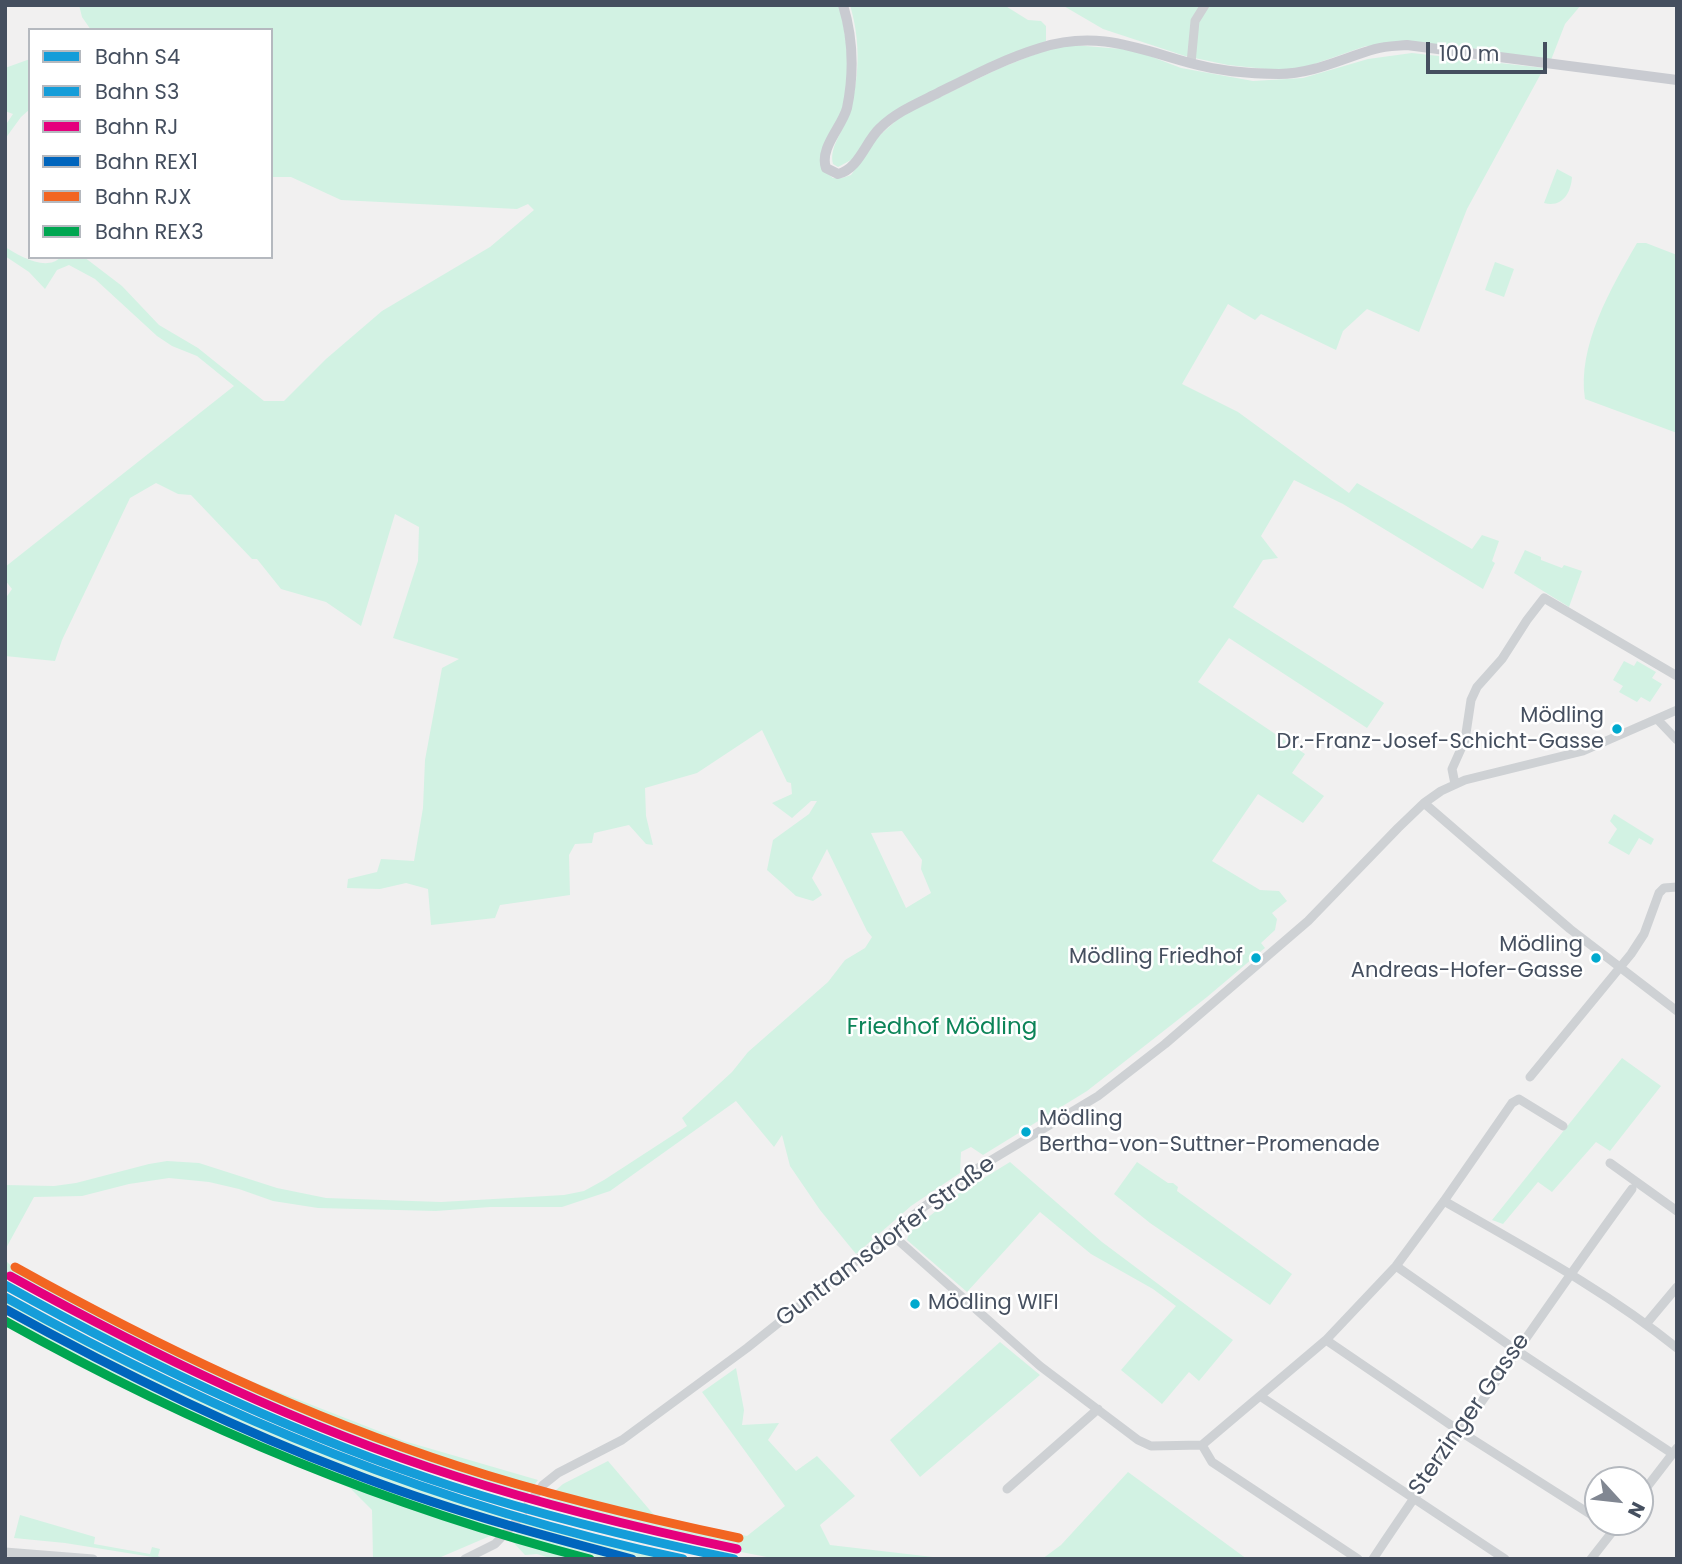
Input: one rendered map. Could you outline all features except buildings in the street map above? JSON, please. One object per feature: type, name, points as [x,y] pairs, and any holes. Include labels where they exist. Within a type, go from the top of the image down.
[{"type":"main road","points":[[843,5],[852,51],[851,81],[843,120],[825,152],[824,159],[827,167],[838,174],[851,168],[873,136],[899,114],[990,67],[1042,47],[1073,40],[1133,45],[1191,63],[1241,72],[1282,74],[1312,71],[1379,47],[1407,45],[1677,80]]},
{"type":"street","points":[[1191,63],[1195,21],[1205,5]]},
{"type":"street","points":[[1455,784],[1452,769],[1465,740],[1471,700],[1477,687],[1502,659],[1544,598],[1677,676]]},
{"type":"street","name":"Guntramsdorfer Straße","points":[[533,1497],[542,1485],[558,1473],[622,1440],[705,1379],[978,1168],[1098,1096],[1165,1044],[1308,921],[1424,803],[1455,784],[1583,751],[1677,710]]},
{"type":"street","points":[[1657,719],[1677,740]]},
{"type":"street","points":[[1424,803],[1570,929],[1677,1011]]},
{"type":"street","points":[[1530,1077],[1620,969],[1644,934],[1659,892],[1664,888],[1677,887]]},
{"type":"street","points":[[891,1234],[1040,1366],[1138,1440],[1151,1446],[1202,1445],[1326,1340],[1396,1266],[1512,1103],[1519,1099],[1563,1126]]},
{"type":"street","points":[[1610,1163],[1677,1211]]},
{"type":"street","name":"Sterzinger Gasse","points":[[1373,1559],[1412,1498],[1632,1189]]},
{"type":"street","points":[[1444,1201],[1570,1273],[1677,1348]]},
{"type":"street","points":[[1396,1266],[1516,1350],[1675,1451],[1654,1478]]},
{"type":"street","points":[[1646,1324],[1677,1287]]},
{"type":"street","points":[[1326,1340],[1461,1432],[1584,1510]]},
{"type":"street","points":[[1260,1396],[1505,1559]]},
{"type":"street","points":[[1007,1489],[1098,1409]]},
{"type":"street","points":[[1202,1445],[1212,1462],[1358,1559]]},
{"type":"street","points":[[465,1559],[495,1544],[515,1523]]},
{"type":"street","points":[[1591,1559],[1609,1536]]},
{"type":"street","points":[[5,1552],[93,1559]]},
{"type":"green space","name":"Friedhof Mödling","points":[[79,5],[839,5],[847,54],[847,91],[840,119],[821,168],[833,178],[851,175],[882,131],[897,118],[1000,68],[1046,50],[1073,45],[1134,50],[1181,68],[1253,81],[1303,78],[1368,59],[1412,53],[1544,68],[1467,209],[1419,332],[1367,309],[1343,331],[1336,350],[1261,314],[1255,320],[1228,304],[1182,384],[1238,412],[1349,493],[1357,483],[1472,549],[1482,535],[1499,541],[1492,561],[1495,563],[1483,589],[1343,504],[1294,480],[1261,536],[1278,558],[1263,560],[1233,607],[1384,703],[1367,728],[1229,638],[1198,682],[1305,754],[1292,773],[1324,796],[1303,823],[1258,794],[1212,861],[1260,890],[1279,891],[1287,901],[1272,913],[1277,919],[1275,930],[1261,943],[1265,948],[1087,1091],[983,1155],[971,1147],[961,1152],[960,1173],[911,1206],[856,1254],[820,1210],[790,1166],[782,1135],[774,1147],[736,1101],[610,1191],[562,1207],[490,1207],[436,1211],[318,1208],[273,1201],[209,1182],[169,1178],[129,1184],[82,1196],[34,1197],[5,1250],[5,1185],[54,1186],[76,1183],[167,1161],[199,1163],[277,1188],[326,1198],[441,1202],[564,1195],[584,1191],[687,1126],[682,1118],[732,1072],[748,1052],[828,982],[845,960],[865,948],[872,937],[827,849],[812,878],[822,895],[813,901],[796,896],[767,870],[773,840],[809,814],[817,801],[811,801],[792,818],[772,803],[792,794],[791,783],[787,782],[762,730],[697,773],[645,788],[646,816],[653,845],[646,844],[629,825],[594,833],[592,843],[575,844],[569,855],[570,895],[500,905],[495,918],[431,925],[428,889],[406,883],[380,889],[347,888],[348,879],[377,872],[381,859],[414,861],[423,808],[425,760],[442,668],[459,659],[393,638],[418,561],[419,527],[395,514],[361,626],[326,602],[281,589],[257,559],[252,559],[191,495],[178,494],[156,483],[130,498],[62,640],[55,661],[5,656],[5,599],[12,589],[5,580],[5,567],[234,386],[197,356],[172,346],[157,336],[95,279],[69,265],[57,270],[45,289],[29,272],[5,256],[5,247],[41,263],[58,259],[87,259],[122,286],[159,325],[198,348],[264,401],[284,401],[326,359],[382,311],[490,247],[534,210],[528,204],[517,209],[341,200],[291,177],[273,177],[273,28],[90,28],[82,17]],"holes":[[[902,831],[922,860],[921,869],[931,893],[906,908],[871,833]]]},
{"type":"green space","points":[[850,5],[1004,5],[1028,20],[1041,21],[1046,26],[1046,41],[926,94],[853,159],[838,167],[833,164],[833,152],[847,118],[857,76],[856,33]]},
{"type":"green space","points":[[1062,5],[1581,5],[1565,24],[1551,60],[1487,51],[1482,47],[1366,46],[1303,68],[1275,70],[1228,65],[1185,56],[1103,29]]},
{"type":"green space","points":[[28,60],[28,111],[5,139],[5,126],[13,114],[5,111],[5,68]]},
{"type":"green space","points":[[1557,169],[1572,177],[1570,189],[1561,201],[1544,203]]},
{"type":"green space","points":[[1637,243],[1646,243],[1677,255],[1677,433],[1585,399],[1584,379],[1591,338],[1607,298]]},
{"type":"green space","points":[[1495,262],[1514,269],[1504,297],[1485,290]]},
{"type":"green space","points":[[1525,550],[1562,568],[1564,565],[1582,571],[1569,607],[1514,573]]},
{"type":"green space","points":[[1624,661],[1634,666],[1637,661],[1656,672],[1652,678],[1662,684],[1650,702],[1641,697],[1637,702],[1619,692],[1623,686],[1613,680]]},
{"type":"green space","points":[[1614,814],[1654,839],[1651,845],[1639,838],[1629,855],[1608,843],[1617,829],[1610,821]]},
{"type":"green space","points":[[1622,1058],[1661,1086],[1610,1151],[1596,1142],[1552,1192],[1538,1182],[1503,1224],[1492,1220]]},
{"type":"green space","points":[[1010,1162],[1102,1242],[1233,1340],[1199,1381],[1189,1372],[1162,1404],[1121,1370],[1176,1306],[1153,1289],[1091,1254],[1040,1212],[967,1292],[907,1240],[909,1233],[953,1197]]},
{"type":"green space","points":[[1137,1162],[1168,1183],[1173,1183],[1178,1187],[1177,1191],[1292,1274],[1270,1305],[1150,1223],[1114,1194]]},
{"type":"green space","points":[[5,1260],[22,1276],[220,1369],[404,1441],[538,1480],[522,1501],[322,1433],[136,1351],[5,1278]]},
{"type":"green space","points":[[5,1297],[110,1354],[257,1424],[426,1490],[513,1515],[490,1536],[441,1557],[373,1559],[372,1510],[350,1488],[245,1443],[95,1370],[5,1314]]},
{"type":"green space","points":[[1000,1342],[1040,1375],[920,1477],[890,1440]]},
{"type":"green space","points":[[736,1368],[744,1410],[742,1425],[779,1423],[768,1440],[796,1471],[817,1456],[855,1496],[820,1525],[830,1545],[950,1559],[777,1559],[680,1540],[541,1503],[563,1484],[608,1461],[654,1515],[747,1536],[785,1506],[702,1392]]},
{"type":"green space","points":[[1128,1472],[1247,1559],[1042,1559],[1061,1545]]},
{"type":"green space","points":[[20,1515],[95,1537],[94,1544],[150,1554],[152,1547],[160,1549],[158,1556],[165,1559],[14,1538]]},
{"type":"green space","points":[[521,1519],[677,1559],[553,1559],[537,1554],[525,1555],[513,1542]]},
{"type":"tunnel","points":[[515,1523],[533,1498]]},
{"type":"rail line","name":"RJX","points":[[15,1267],[177,1351],[343,1425],[458,1466],[562,1497],[739,1538]]},
{"type":"rail line","name":"RJ","points":[[10,1276],[173,1361],[340,1435],[490,1487],[630,1525],[737,1549]]},
{"type":"rail line","name":"S4","points":[[5,1285],[113,1343],[223,1396],[393,1466],[556,1517],[734,1559]]},
{"type":"rail line","name":"S3","points":[[5,1297],[168,1382],[334,1454],[505,1513],[593,1538],[683,1559]]},
{"type":"rail line","name":"REX1","points":[[5,1309],[174,1397],[305,1455],[454,1509],[632,1559]]},
{"type":"rail line","name":"REX3","points":[[5,1321],[146,1395],[290,1459],[438,1514],[590,1559]]},
{"type":"place","name":"Mödling Dr.-Franz-Josef-Schicht-Gasse","points":[[1617,729]]},
{"type":"place","name":"Mödling Friedhof","points":[[1256,958]]},
{"type":"place","name":"Mödling Andreas-Hofer-Gasse","points":[[1596,958]]},
{"type":"place","name":"Mödling Bertha-von-Suttner-Promenade","points":[[1026,1132]]},
{"type":"place","name":"Mödling WIFI","points":[[915,1304]]}]
